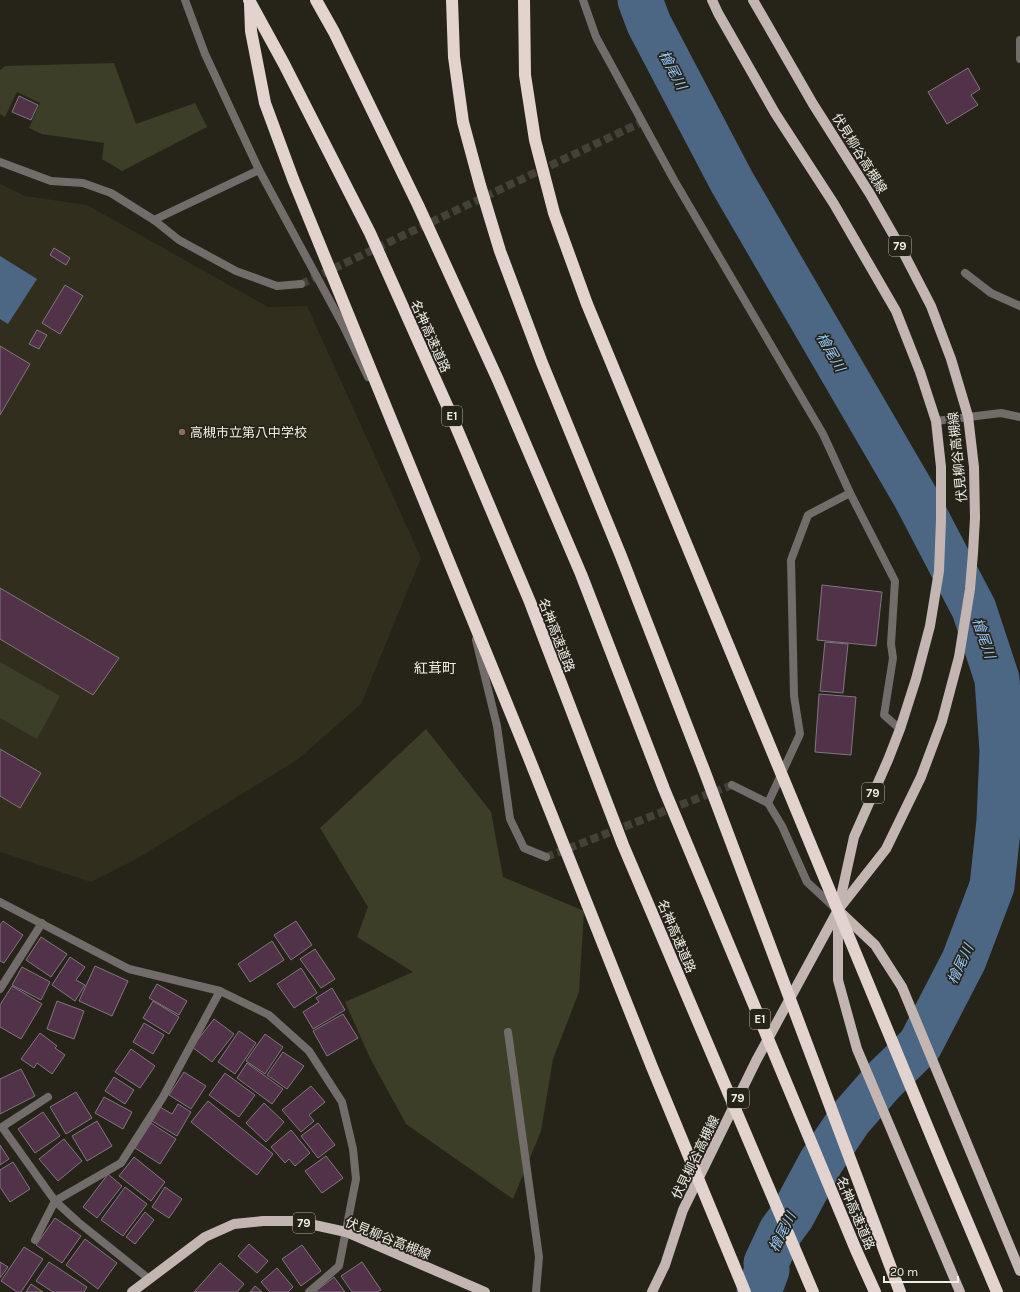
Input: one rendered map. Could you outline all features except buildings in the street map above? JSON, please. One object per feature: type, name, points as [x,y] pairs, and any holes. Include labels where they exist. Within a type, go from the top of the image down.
[{"type":"highway","name":"名神高速道路","points":[[249,0],[284,64],[370,233],[449,410],[530,602],[623,845],[813,1291]]},
{"type":"highway","points":[[249,0],[251,30],[265,103],[293,178],[529,758],[652,1067],[745,1292]]},
{"type":"highway","name":"名神高速道路","points":[[316,0],[334,32],[418,205],[498,380],[581,574],[664,789],[856,1250],[875,1292]]},
{"type":"highway","points":[[452,0],[454,58],[463,122],[500,251],[542,363],[621,556],[704,770],[879,1240],[900,1292]]},
{"type":"highway","points":[[524,0],[525,75],[535,140],[554,213],[587,304],[997,1292]]},
{"type":"main road","name":"伏見柳谷高槻線","points":[[712,0],[775,113],[834,204],[896,311],[920,372],[936,421],[941,467],[939,571],[930,626],[900,729],[854,837],[838,910],[838,980],[857,1048],[960,1292]]},
{"type":"main road","name":"伏見柳谷高槻線","points":[[652,1292],[665,1265],[683,1210],[756,1061],[838,910],[886,849],[920,777],[942,721],[959,657],[970,589],[975,518],[974,467],[968,416],[951,359],[931,306],[902,250],[870,194],[813,104],[753,0]]},
{"type":"main road","points":[[838,910],[875,945],[902,987],[1020,1271]]},
{"type":"main road","name":"伏見柳谷高槻線","points":[[132,1292],[205,1237],[234,1224],[263,1221],[296,1221],[346,1232],[484,1292]]},
{"type":"street","points":[[185,0],[205,54],[259,170],[343,326],[399,441],[476,640],[497,726],[510,819],[524,848],[546,857]]},
{"type":"street","points":[[583,0],[596,37],[674,180],[823,434],[850,493],[895,581],[891,644],[892,658],[884,715],[900,729]]},
{"type":"street","points":[[1020,40],[1020,59]]},
{"type":"street","points":[[0,162],[51,181],[84,183],[111,193],[154,220],[179,240],[236,271],[277,286],[301,284]]},
{"type":"street","points":[[154,220],[259,170]]},
{"type":"street","points":[[964,273],[991,293],[1020,306]]},
{"type":"street","points":[[936,421],[1001,413],[1020,417]]},
{"type":"street","points":[[768,804],[800,734],[794,696],[791,560],[808,515],[850,493]]},
{"type":"street","points":[[732,785],[768,804],[782,826],[807,882],[838,910]]},
{"type":"street","points":[[0,902],[129,969],[220,991],[269,1015],[309,1051],[342,1102],[353,1149],[356,1179],[339,1266],[309,1292]]},
{"type":"street","points":[[0,989],[42,923]]},
{"type":"street","points":[[35,1240],[55,1200],[121,1163],[163,1097],[220,991]]},
{"type":"street","points":[[508,1032],[539,1257],[536,1292]]},
{"type":"street","points":[[48,1097],[2,1127],[55,1200],[78,1222],[149,1279]]},
{"type":"shaded area","name":"高槻市立第八中学校","points":[[0,184],[25,196],[87,205],[268,307],[307,306],[421,558],[361,704],[297,760],[138,858],[91,882],[0,852]]},
{"type":"green space","points":[[114,63],[136,124],[195,103],[207,127],[122,171],[102,159],[104,143],[42,134],[29,128],[40,103],[17,92],[5,117],[0,114],[0,70],[5,66]]},
{"type":"green space","points":[[0,662],[60,696],[37,739],[0,718]]},
{"type":"green space","points":[[426,729],[491,812],[503,877],[584,911],[579,992],[553,1059],[541,1131],[513,1199],[406,1124],[370,1058],[345,1002],[413,972],[357,937],[368,907],[320,828]]},
{"type":"water","points":[[0,256],[37,279],[8,324],[0,319]]},
{"type":"waterway","name":"檜尾川","points":[[640,0],[649,24],[732,182],[916,498],[974,609],[997,679],[1002,751],[999,821],[992,886],[964,960],[920,1045],[884,1080],[850,1119],[821,1162],[792,1216],[781,1231],[766,1263],[767,1270],[759,1292]]},
{"type":"tunnel","points":[[301,284],[642,122]]},
{"type":"tunnel","points":[[546,857],[732,785]]},
{"type":"place","name":"高槻市立第八中学校","points":[[182,432]]},
{"type":"district","name":"紅茸町","points":[[435,668]]}]
